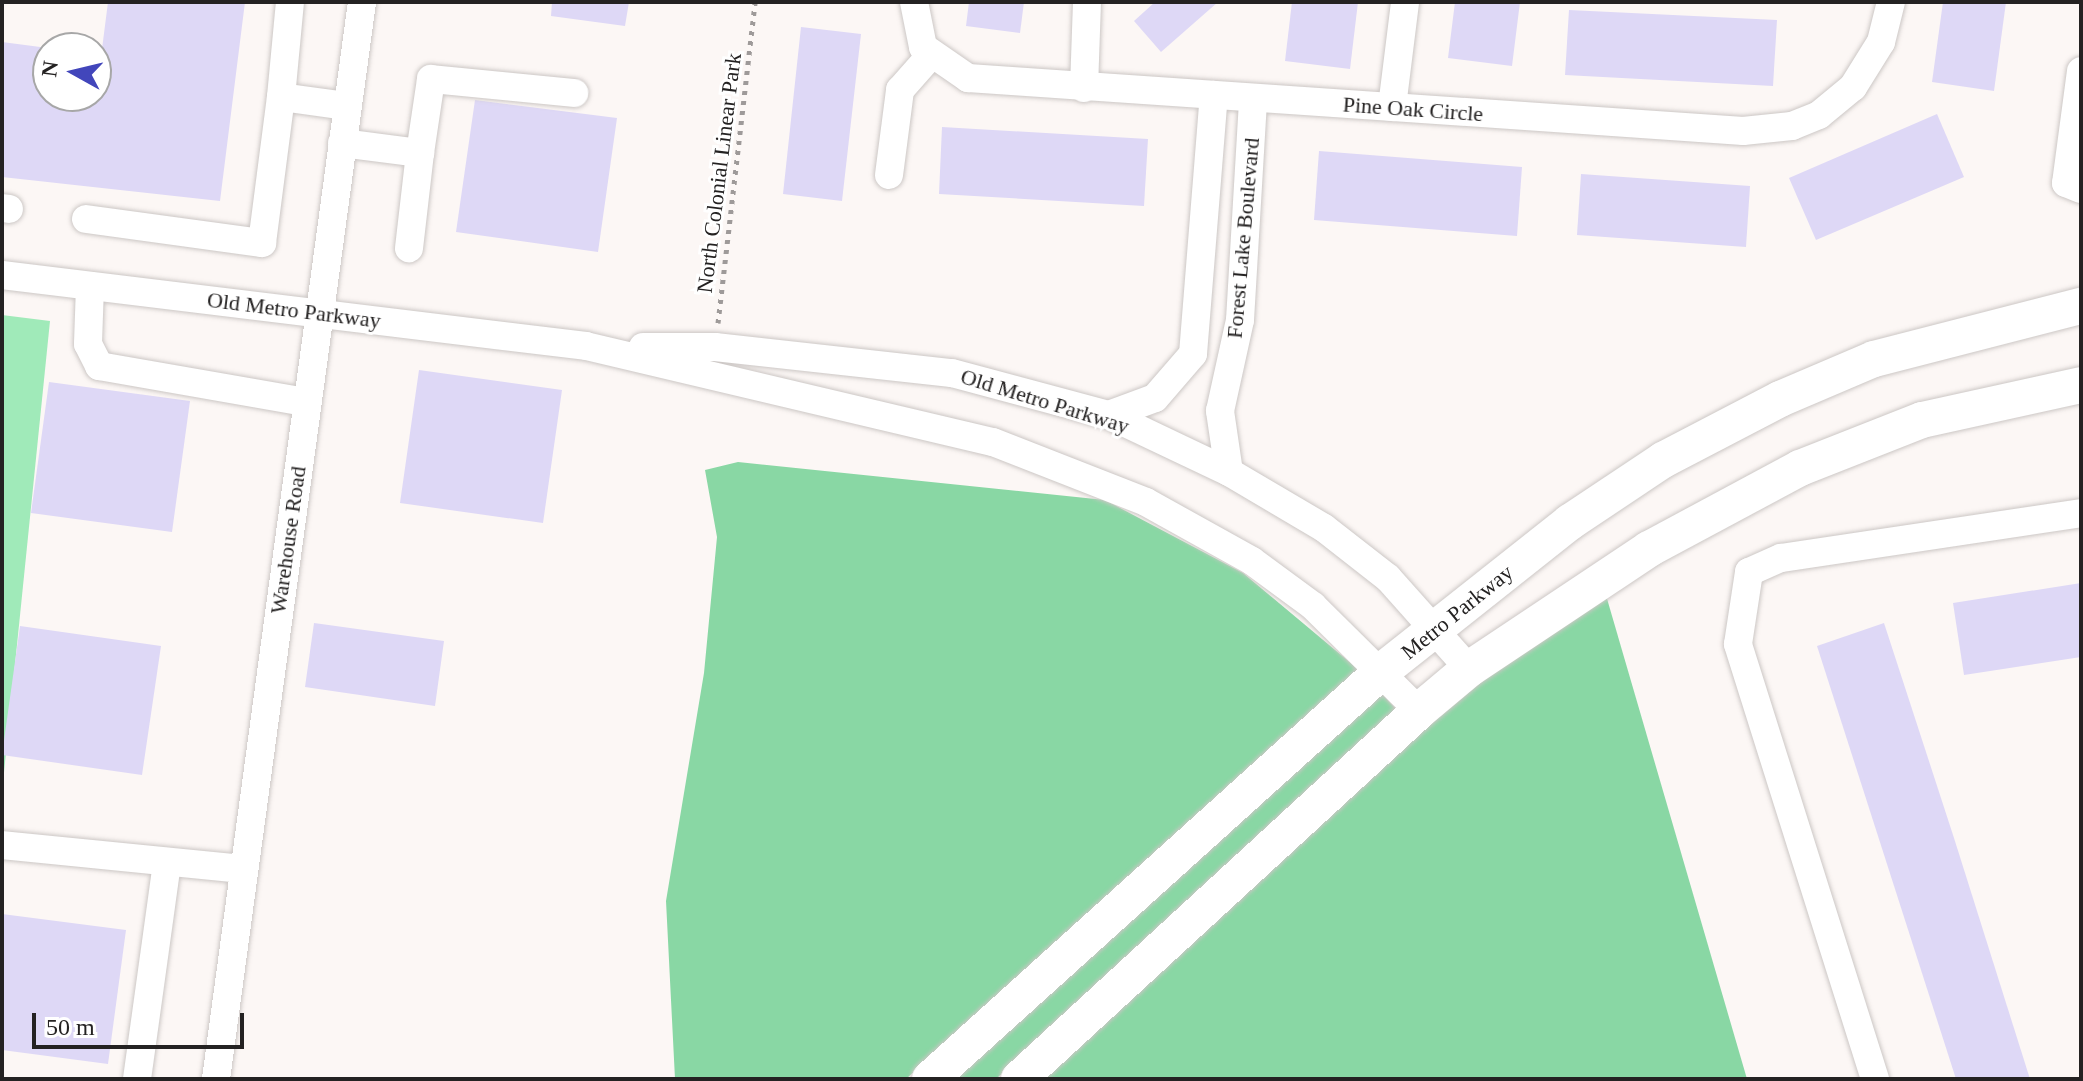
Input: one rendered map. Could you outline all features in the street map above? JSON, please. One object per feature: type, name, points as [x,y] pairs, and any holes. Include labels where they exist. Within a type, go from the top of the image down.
[{"type":"main road","name":"Metro Parkway","points":[[930,1079],[1382,671],[1437,633],[1570,522],[1663,460],[1780,399],[1874,359],[2081,306]]},
{"type":"main road","points":[[1019,1079],[1419,711],[1469,669],[1649,549],[1800,468],[1922,420],[2081,385]]},
{"type":"street","points":[[86,219],[262,243],[290,2]]},
{"type":"street","name":"Warehouse Road","points":[[216,1079],[317,313],[362,2]]},
{"type":"street","points":[[889,175],[900,90],[931,55],[916,30],[914,2]]},
{"type":"street","points":[[1084,88],[1087,2]]},
{"type":"street","points":[[1392,107],[1405,2]]},
{"type":"street","name":"Pine Oak Circle","points":[[931,55],[968,78],[1743,131],[1792,126],[1819,115],[1853,87],[1881,42],[1891,2]]},
{"type":"street","points":[[2081,71],[2066,183],[2081,189]]},
{"type":"street","points":[[409,248],[431,79],[574,93]]},
{"type":"street","name":"Forest Lake Boulevard","points":[[1109,415],[1155,398],[1193,354],[1214,95]]},
{"type":"street","points":[[281,97],[347,106]]},
{"type":"street","name":"Forest Lake Boulevard","points":[[1229,472],[1220,411],[1232,357],[1253,98]]},
{"type":"street","points":[[342,143],[420,153]]},
{"type":"street","points":[[1206,189],[1247,191]]},
{"type":"street","name":"Old Metro Parkway","points":[[2,275],[586,346],[836,401],[993,442],[1146,502],[1252,561],[1382,671],[1419,711]]},
{"type":"street","points":[[90,286],[88,344],[99,366],[306,402]]},
{"type":"street","name":"Old Metro Parkway","points":[[586,346],[715,347],[936,370],[1109,415],[1229,472],[1324,528],[1384,574],[1469,669]]},
{"type":"street","points":[[1193,354],[1232,357]]},
{"type":"street","points":[[836,401],[838,386],[865,375],[936,370]]},
{"type":"street","points":[[1875,1079],[1738,644],[1749,572],[1781,558],[2081,513]]},
{"type":"street","points":[[2,845],[244,869]]},
{"type":"street","points":[[137,1079],[167,862]]},
{"type":"path","name":"North Colonial Linear Park","points":[[715,347],[755,2]]},
{"type":"green space","points":[[2,315],[50,321],[2,792]]},
{"type":"green space","points":[[738,462],[1105,500],[1243,573],[1359,670],[906,1079],[675,1079],[666,901],[704,673],[717,537],[705,470]]},
{"type":"green space","points":[[1603,585],[1747,1079],[1042,1079],[1430,722]]},
{"type":"green space","points":[[1381,693],[1396,709],[996,1079],[953,1079]]},
{"type":"building","points":[[108,2],[245,2],[220,201],[2,177],[2,42],[32,46],[32,112],[112,112],[112,32],[104,32]]},
{"type":"building","points":[[552,2],[629,2],[625,26],[551,16]]},
{"type":"building","points":[[969,2],[1024,2],[1020,33],[966,26]]},
{"type":"building","points":[[1155,2],[1218,2],[1161,52],[1134,21]]},
{"type":"building","points":[[1292,2],[1358,2],[1350,69],[1285,61]]},
{"type":"building","points":[[1455,2],[1520,2],[1512,66],[1448,58]]},
{"type":"building","points":[[1943,2],[2006,2],[1994,91],[1932,82]]},
{"type":"building","points":[[1569,10],[1777,20],[1773,86],[1565,75]]},
{"type":"building","points":[[801,27],[861,34],[842,201],[783,194]]},
{"type":"building","points":[[475,100],[617,118],[598,252],[456,232]]},
{"type":"building","points":[[1937,114],[1964,177],[1816,240],[1789,178]]},
{"type":"building","points":[[942,127],[1148,139],[1144,206],[939,194]]},
{"type":"building","points":[[1319,151],[1522,167],[1517,236],[1314,220]]},
{"type":"building","points":[[1581,174],[1750,186],[1746,247],[1577,235]]},
{"type":"building","points":[[419,370],[562,390],[543,523],[400,503]]},
{"type":"building","points":[[49,382],[190,401],[172,532],[31,513]]},
{"type":"building","points":[[2081,583],[2081,657],[1964,675],[1953,603]]},
{"type":"building","points":[[314,623],[444,641],[435,706],[305,687]]},
{"type":"building","points":[[1884,623],[2030,1079],[1956,1079],[1817,646]]},
{"type":"building","points":[[20,626],[161,646],[142,775],[2,755]]},
{"type":"building","points":[[2,914],[126,930],[108,1064],[2,1050]]}]
